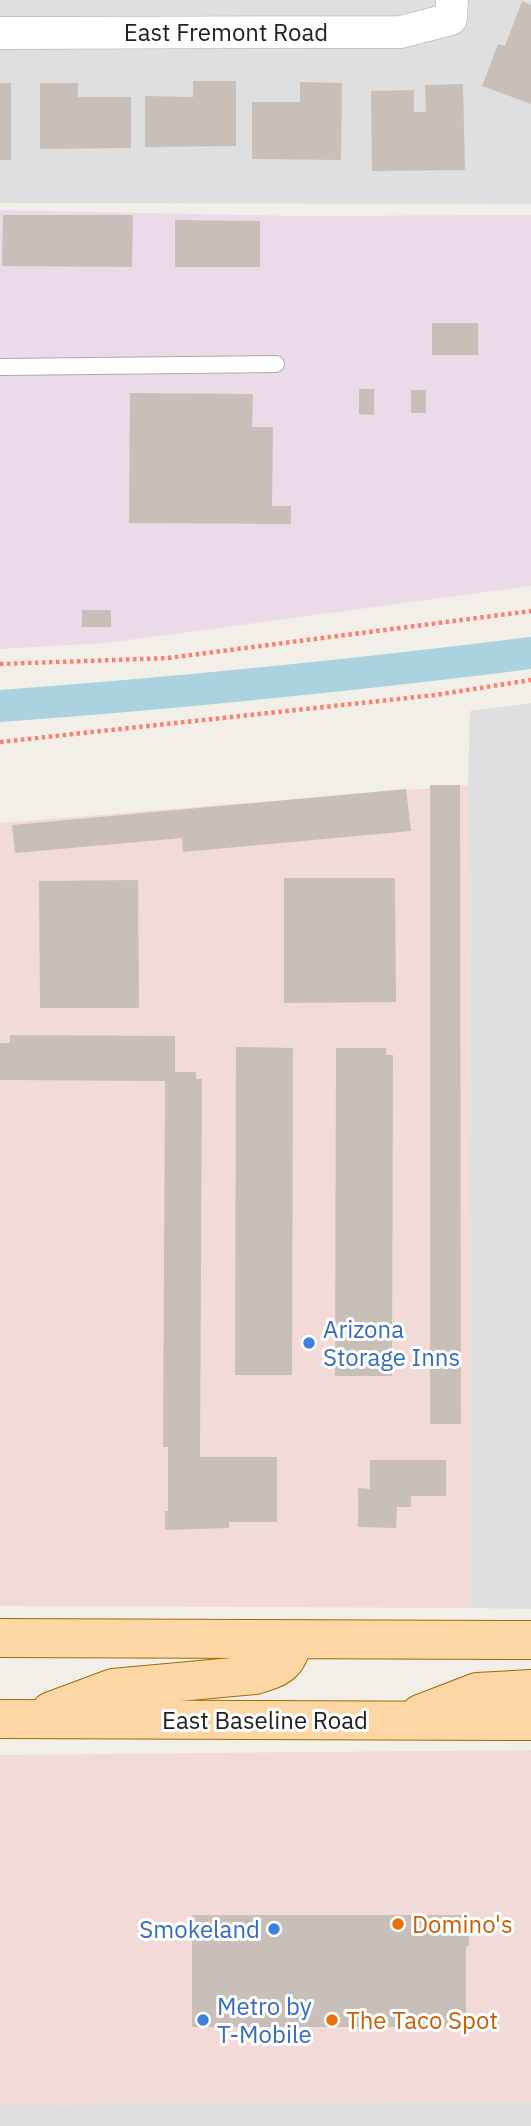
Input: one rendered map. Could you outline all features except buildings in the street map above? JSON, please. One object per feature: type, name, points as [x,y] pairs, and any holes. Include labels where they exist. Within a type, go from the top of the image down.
[{"type":"main road","points":[[0,1638],[531,1640]]},
{"type":"main road","points":[[15,1719],[113,1688],[255,1675],[284,1663],[290,1654],[293,1640]]},
{"type":"main road","points":[[402,1721],[477,1692],[531,1689]]},
{"type":"main road","name":"East Baseline Road","points":[[15,1719],[531,1721]]},
{"type":"street","name":"East Fremont Road","points":[[0,33],[401,32],[452,10]]},
{"type":"lane","points":[[0,367],[276,364]]},
{"type":"path","points":[[0,664],[168,658],[531,611]]},
{"type":"path","points":[[0,742],[435,695],[531,680]]},
{"type":"shaded area","points":[[0,0],[531,0],[531,204],[0,203]]},
{"type":"shaded area","points":[[0,210],[298,216],[531,215],[531,586],[106,643],[0,649]]},
{"type":"shaded area","points":[[531,703],[531,1609],[470,1608],[470,711]]},
{"type":"shaded area","points":[[468,785],[470,1608],[0,1606],[0,823]]},
{"type":"shaded area","points":[[531,1750],[531,2101],[0,2105],[0,1755]]},
{"type":"shaded area","points":[[531,2101],[531,2126],[0,2126],[0,2105]]},
{"type":"waterway","points":[[0,706],[266,683],[531,653]]},
{"type":"place","name":"Arizona Storage Inns","points":[[309,1343]]},
{"type":"place","name":"Domino's","points":[[398,1924]]},
{"type":"place","name":"Smokeland","points":[[274,1929]]},
{"type":"place","name":"Metro by T-Mobile","points":[[203,2020]]},
{"type":"place","name":"The Taco Spot","points":[[332,2020]]}]
